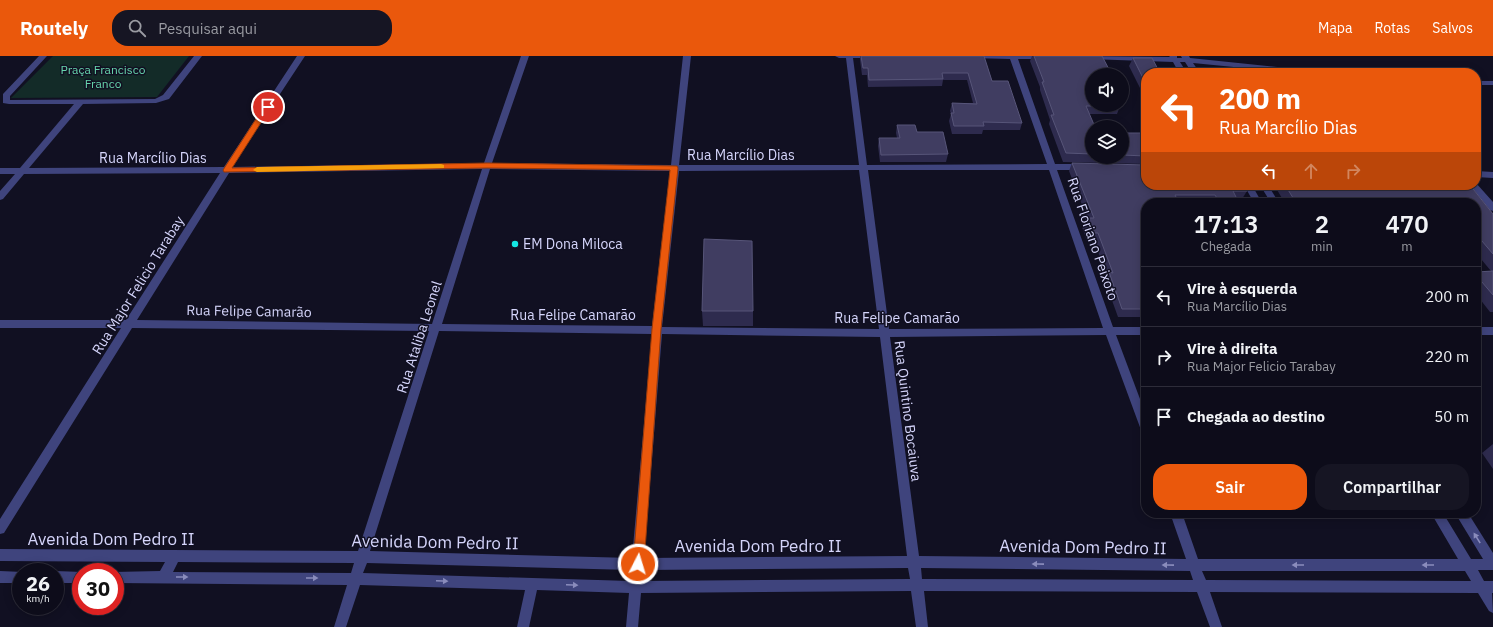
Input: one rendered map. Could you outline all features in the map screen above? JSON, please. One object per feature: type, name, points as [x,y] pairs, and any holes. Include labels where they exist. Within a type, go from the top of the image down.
[{"type":"street","points":[[43,56],[6,96],[6,101],[80,102],[160,100],[166,97],[198,56]]},
{"type":"street","name":"Rua Major Felicio Tarabay","points":[[0,530],[226,170],[300,56]]},
{"type":"street","name":"Rua Ataliba Leonel","points":[[340,627],[357,579],[487,166],[525,56]]},
{"type":"street","points":[[632,627],[657,329],[687,56]]},
{"type":"street","points":[[839,56],[880,56]]},
{"type":"street","name":"Rua Quintino Bocaiuva","points":[[849,56],[922,627]]},
{"type":"street","points":[[966,56],[1052,57]]},
{"type":"street","name":"Rua Floriano Peixoto","points":[[1013,56],[1141,416]]},
{"type":"street","points":[[1083,57],[1186,58],[1273,68]]},
{"type":"street","points":[[1174,58],[1180,68]]},
{"type":"street","points":[[1186,58],[1193,68]]},
{"type":"street","points":[[1481,82],[1493,82]]},
{"type":"street","points":[[0,197],[80,102]]},
{"type":"street","name":"Rua Marcílio Dias","points":[[0,171],[226,170],[487,166],[674,168],[1091,167]]},
{"type":"street","points":[[1481,174],[1493,174]]},
{"type":"street","points":[[1478,190],[1493,208]]},
{"type":"street","name":"Rua Felipe Camarão","points":[[0,324],[657,329],[884,333],[1141,331]]},
{"type":"street","points":[[1481,331],[1493,331]]},
{"type":"street","points":[[1178,518],[1196,565],[1216,627]]},
{"type":"street","points":[[1440,518],[1467,565],[1487,587],[1493,607]]},
{"type":"street","points":[[1464,518],[1493,564]]},
{"type":"street","name":"Avenida Dom Pedro II","points":[[0,555],[363,557],[638,564],[914,562],[1196,565],[1493,564]]},
{"type":"street","points":[[164,577],[174,556]]},
{"type":"street","points":[[0,577],[12,577]]},
{"type":"street","points":[[124,577],[357,579],[636,587],[917,584],[1487,587]]},
{"type":"street","points":[[524,627],[532,584]]},
{"type":"green space","name":"Praça Francisco Franco","points":[[53,56],[189,56],[157,97],[11,98]]},
{"type":"building","points":[[861,56],[984,56],[992,81],[1008,81],[1022,123],[983,122],[984,126],[954,126],[951,113],[954,113],[952,103],[977,104],[968,73],[942,73],[943,79],[869,80],[868,68],[863,68]]},
{"type":"building","points":[[1034,56],[1102,56],[1108,68],[1085,68],[1085,112],[1089,112],[1092,120],[1085,120],[1085,154],[1066,153],[1051,115],[1054,115],[1042,82],[1044,82]]},
{"type":"building","points":[[1133,58],[1152,58],[1157,68],[1141,68],[1141,74]]},
{"type":"building","points":[[897,125],[915,125],[917,132],[943,132],[948,154],[881,155],[879,138],[900,138]]},
{"type":"building","points":[[1129,133],[1141,133],[1141,156],[1129,155]]},
{"type":"building","points":[[1072,163],[1141,165],[1141,190],[1247,191],[1233,191],[1236,198],[1217,198],[1215,195],[1175,195],[1176,198],[1141,198],[1141,309],[1122,309],[1109,272],[1113,273],[1098,233],[1091,233],[1086,218],[1094,218]]},
{"type":"building","points":[[1288,190],[1474,190],[1480,198],[1293,198]]},
{"type":"building","points":[[1481,199],[1493,214],[1493,254],[1481,240]]},
{"type":"building","points":[[704,239],[752,241],[753,311],[702,311]]},
{"type":"building","points":[[1493,271],[1493,295],[1481,281],[1481,272]]},
{"type":"slow traffic","points":[[257,170],[441,167]]},
{"type":"place","name":"EM Dona Miloca","points":[[515,244]]},
{"type":"route","points":[[268,107],[226,170],[487,166],[674,168],[657,329],[638,564]]}]
